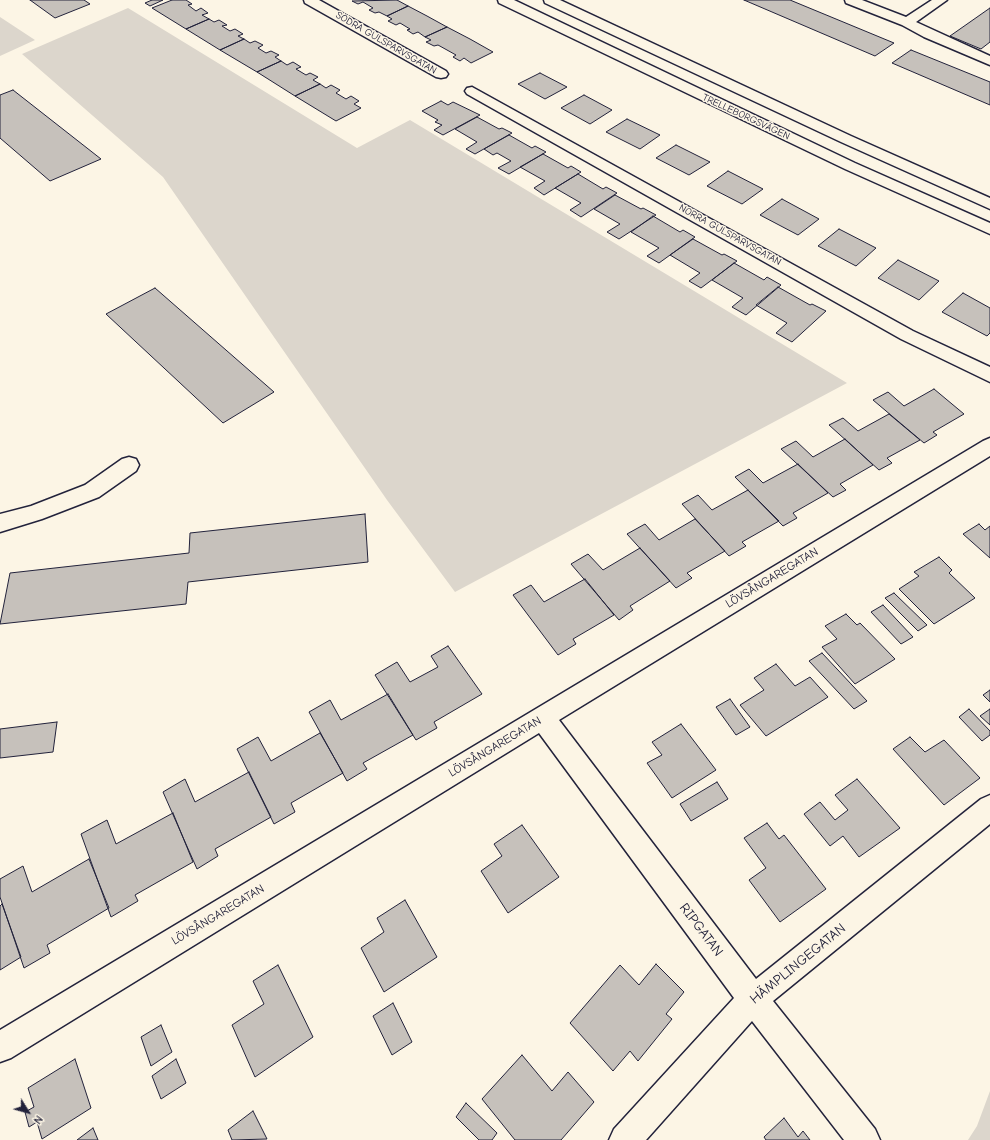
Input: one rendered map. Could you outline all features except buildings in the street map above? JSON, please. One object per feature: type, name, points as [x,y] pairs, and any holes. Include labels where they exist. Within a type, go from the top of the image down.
[{"type":"main road","name":"SÖDRA GULSPARVSGATAN","points":[[310,0],[441,74]]},
{"type":"main road","name":"TRELLEBORGSVÄGEN","points":[[504,0],[843,163],[990,229]]},
{"type":"main road","name":"TRELLEBORGSVÄGEN","points":[[550,0],[846,139],[990,204]]},
{"type":"main road","points":[[851,0],[907,22],[929,34],[990,60]]},
{"type":"main road","points":[[907,22],[940,0]]},
{"type":"main road","name":"NORRA GULSPARVSGATAN","points":[[472,91],[907,335],[990,375]]},
{"type":"main road","name":"LÖVSÅNGAREGATAN","points":[[0,1047],[990,446]]},
{"type":"main road","points":[[0,523],[35,513],[92,491],[129,465]]},
{"type":"main road","name":"RIPGATAN","points":[[543,718],[753,999],[864,1140]]},
{"type":"main road","name":"HÄMPLINGEGATAN","points":[[625,1140],[753,999],[990,808]]},
{"type":"shaded area","points":[[128,8],[357,148],[410,120],[847,383],[455,592],[387,500],[163,177],[22,54]]},
{"type":"shaded area","points":[[0,17],[35,40],[0,56]]},
{"type":"shaded area","points":[[990,1091],[990,1140],[968,1140],[977,1126]]}]
